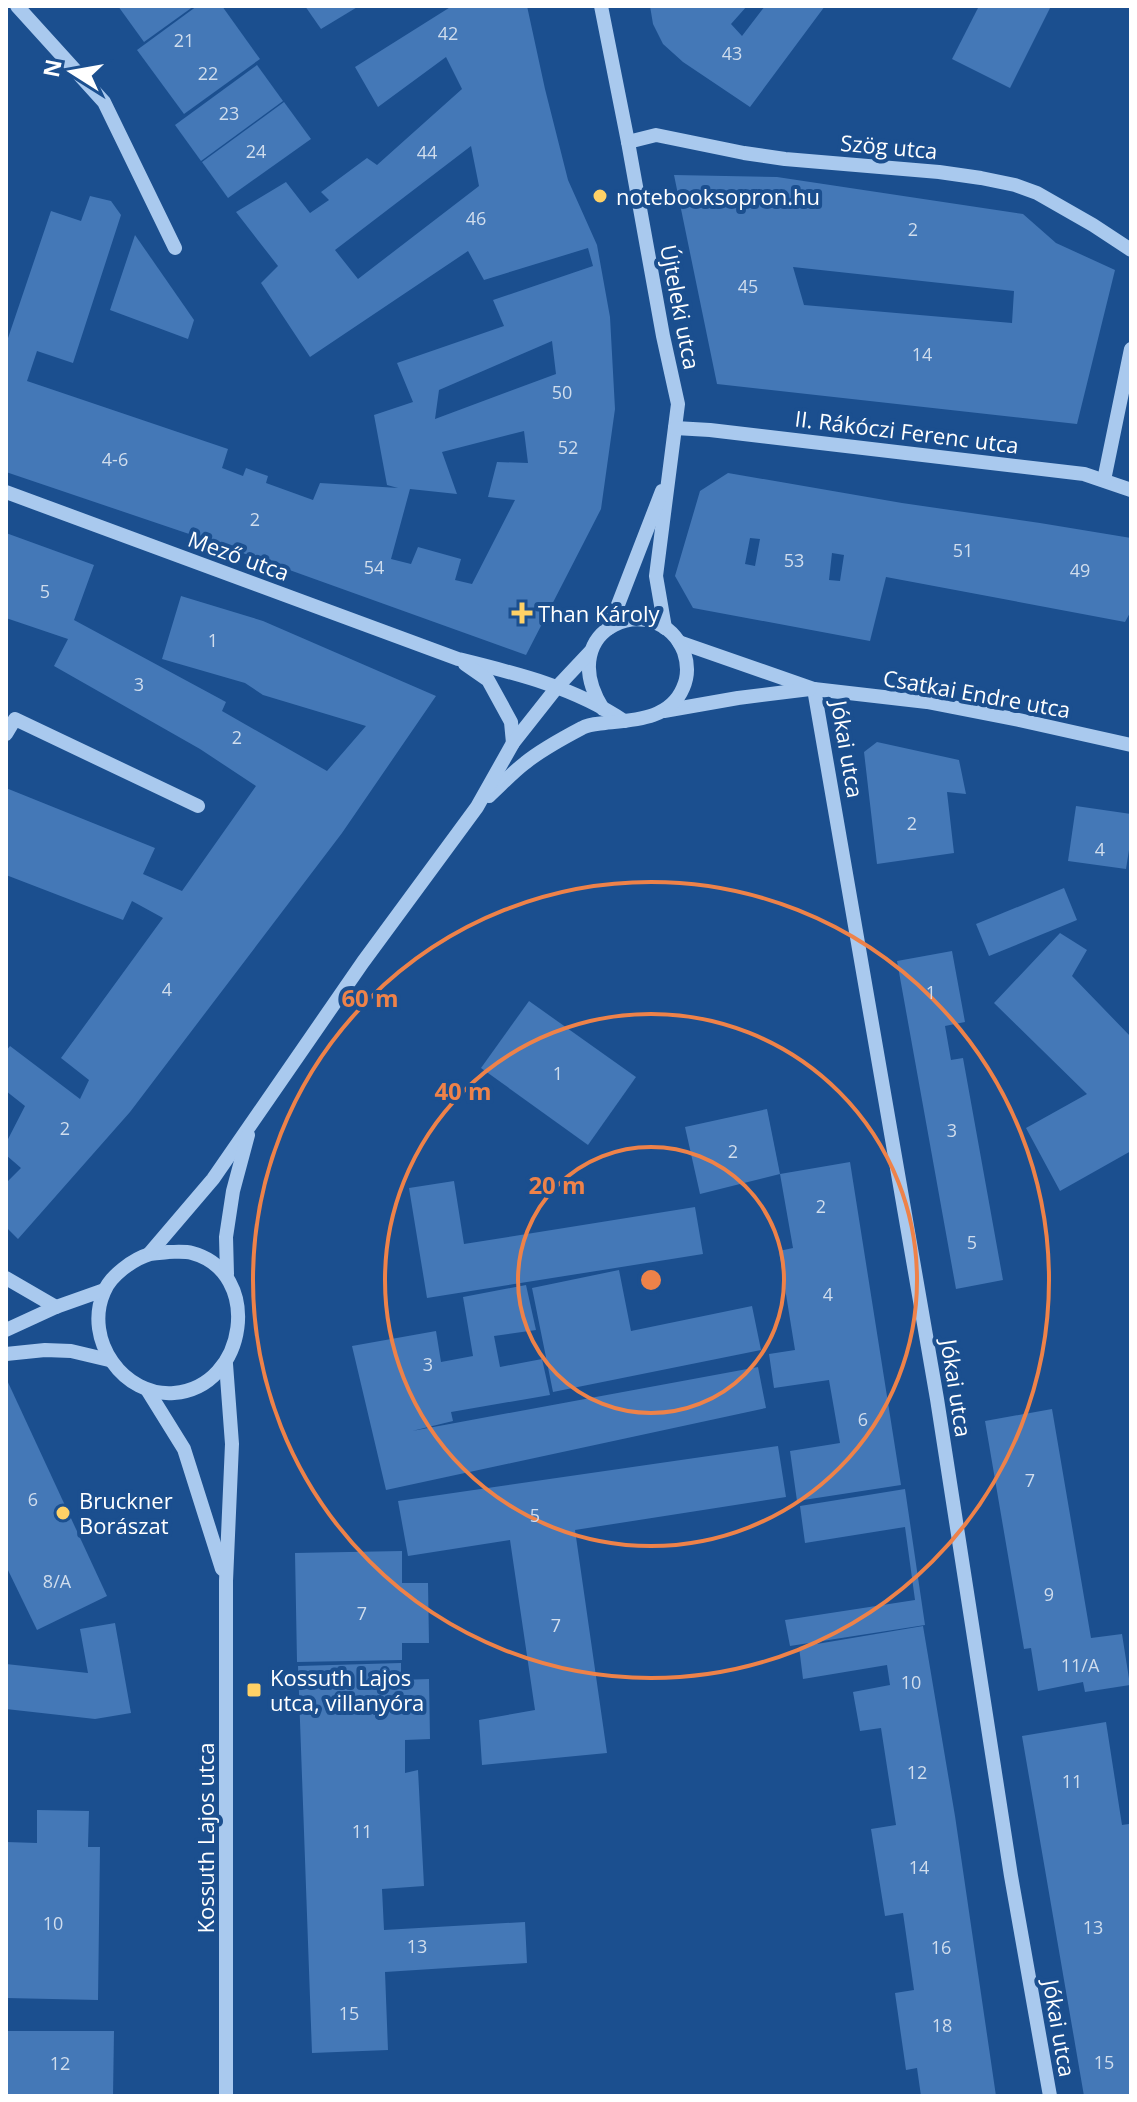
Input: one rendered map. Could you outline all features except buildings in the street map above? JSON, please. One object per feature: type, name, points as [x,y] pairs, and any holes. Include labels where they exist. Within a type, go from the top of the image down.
[{"type":"street","points":[[17,6],[104,102],[175,248]]},
{"type":"street","name":"Újteleki utca","points":[[601,6],[678,404],[656,576],[665,628]]},
{"type":"street","name":"Szög utca","points":[[628,142],[656,135],[744,153],[993,180],[1037,193],[1131,250]]},
{"type":"street","points":[[1104,480],[1131,349]]},
{"type":"street","name":"Újteleki utca","points":[[609,628],[665,484],[675,428]]},
{"type":"street","name":"II. Rákóczi Ferenc utca","points":[[675,428],[1084,474],[1131,490]]},
{"type":"street","name":"Mező utca","points":[[6,492],[458,659],[558,686],[603,709]]},
{"type":"street","points":[[149,1254],[213,1179],[363,962],[477,807],[513,743],[601,635],[617,623],[637,619],[665,628],[679,642],[687,667],[685,684],[677,699],[664,711],[638,720],[586,726],[526,762],[477,807]]},
{"type":"street","name":"Csatkai Endre utca","points":[[679,642],[814,689],[927,702],[1131,745]]},
{"type":"street","points":[[590,652],[592,690],[603,709],[624,721]]},
{"type":"street","name":"Mező utca","points":[[458,659],[488,680],[511,722],[513,743]]},
{"type":"street","name":"Csatkai Endre utca","points":[[664,711],[814,689]]},
{"type":"street","name":"Jókai utca","points":[[814,689],[934,1384],[1011,1876],[1050,2096]]},
{"type":"street","points":[[6,734],[15,719],[198,806]]},
{"type":"street","points":[[6,1354],[71,1351],[109,1360],[135,1385],[148,1391],[171,1393],[198,1387],[211,1380],[226,1364],[238,1326],[237,1299],[227,1274],[226,1237],[233,1191],[251,1123]]},
{"type":"street","points":[[109,1360],[99,1324],[99,1308],[104,1290],[136,1260],[149,1254],[191,1252],[211,1261],[227,1274]]},
{"type":"street","points":[[6,1278],[56,1307]]},
{"type":"street","points":[[6,1330],[104,1290]]},
{"type":"street","name":"Kossuth Lajos utca","points":[[226,1364],[232,1444],[226,1581],[226,2096]]},
{"type":"street","name":"Kossuth Lajos utca","points":[[148,1391],[184,1449],[226,1581]]},
{"type":"place","name":"notebooksopron.hu","points":[[600,196]]},
{"type":"place","name":"Than Károly","points":[[522,613]]},
{"type":"place","name":"Bruckner Borászat","points":[[63,1513]]},
{"type":"place","name":"Kossuth Lajos utca, villanyóra","points":[[254,1690]]}]
